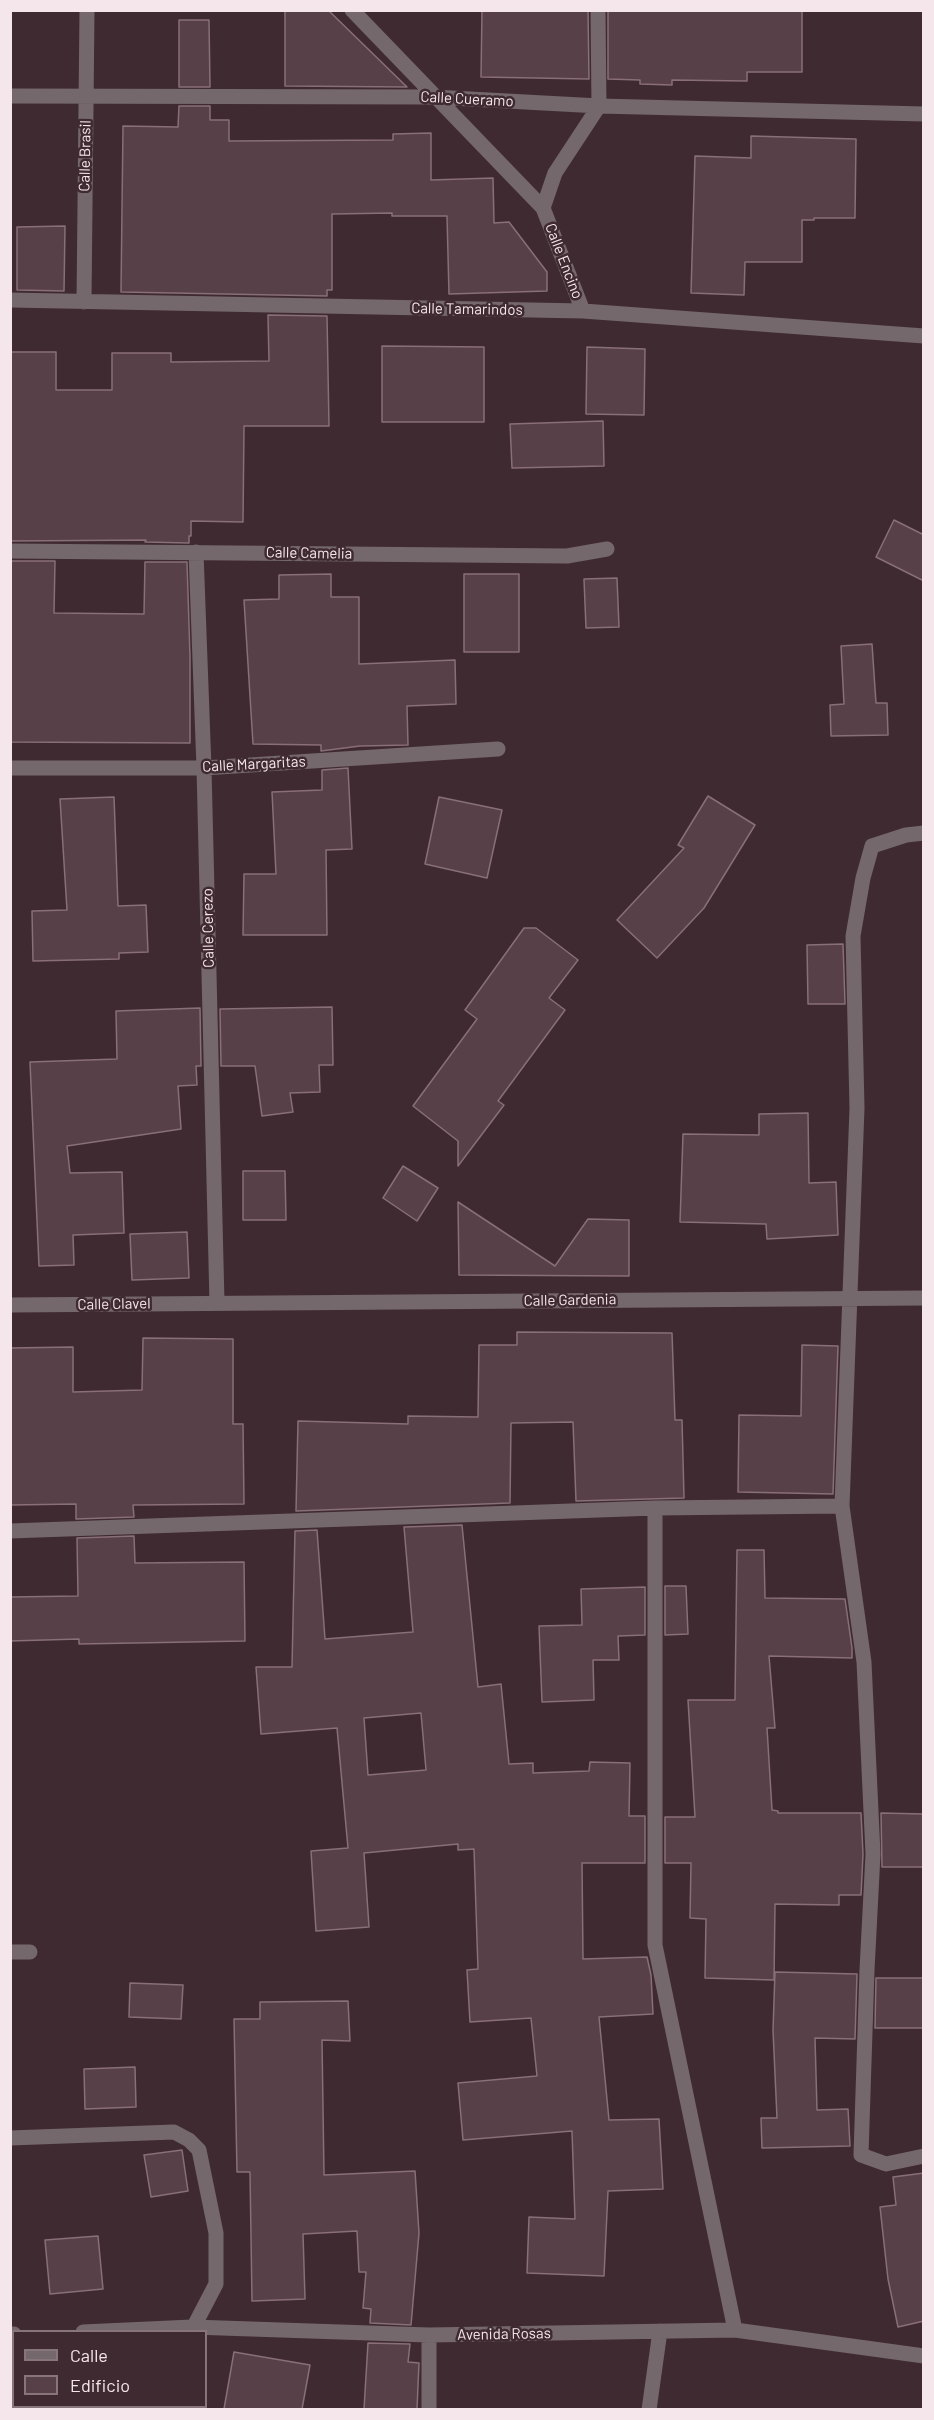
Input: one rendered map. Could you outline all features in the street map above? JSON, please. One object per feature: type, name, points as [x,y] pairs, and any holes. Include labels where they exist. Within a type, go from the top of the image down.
[{"type":"street","name":"Calle Brasil","points":[[84,302],[87,10]]},
{"type":"street","points":[[352,10],[433,97],[543,208]]},
{"type":"street","points":[[598,10],[599,106]]},
{"type":"street","name":"Calle Cueramo","points":[[10,96],[433,97],[599,106],[924,114]]},
{"type":"street","name":"Calle Encino","points":[[583,311],[543,208],[555,173],[599,106]]},
{"type":"street","name":"Calle Tamarindos","points":[[10,300],[583,311],[924,336]]},
{"type":"street","name":"Calle Camelia","points":[[10,551],[567,556],[607,549]]},
{"type":"street","name":"Calle Cerezo","points":[[196,552],[218,1304]]},
{"type":"street","name":"Calle Margaritas","points":[[10,768],[204,768],[498,749]]},
{"type":"street","points":[[924,833],[906,835],[872,846],[863,878],[853,936],[856,1108],[842,1506],[864,1662],[873,1854],[861,2155],[886,2164],[924,2156]]},
{"type":"street","name":"Calle Gardenia","points":[[218,1304],[924,1298]]},
{"type":"street","name":"Calle Clavel","points":[[10,1305],[218,1304]]},
{"type":"street","points":[[10,1531],[655,1508],[842,1506]]},
{"type":"street","points":[[655,1508],[655,1945],[735,2330]]},
{"type":"street","points":[[10,1952],[30,1952]]},
{"type":"street","points":[[10,2138],[174,2132],[189,2140],[199,2150],[216,2233],[216,2284],[191,2329]]},
{"type":"street","name":"Avenida Rosas","points":[[137,2330],[191,2329],[429,2335],[735,2330],[924,2356]]},
{"type":"street","points":[[649,2409],[660,2331]]},
{"type":"street","points":[[429,2335],[429,2409]]},
{"type":"building","points":[[285,10],[328,10],[407,87],[285,86]]},
{"type":"building","points":[[482,10],[588,10],[589,79],[481,77]]},
{"type":"building","points":[[608,10],[802,10],[802,72],[747,72],[747,81],[672,80],[672,85],[640,84],[640,80],[608,79]]},
{"type":"building","points":[[179,20],[209,20],[210,87],[179,87]]},
{"type":"building","points":[[179,106],[210,106],[210,120],[229,120],[229,141],[393,140],[393,134],[431,133],[431,180],[493,178],[494,223],[509,222],[547,272],[547,291],[449,294],[447,216],[392,216],[392,213],[332,214],[332,290],[327,290],[327,296],[121,292],[123,126],[178,127]]},
{"type":"building","points":[[751,136],[856,139],[855,218],[802,220],[802,262],[745,262],[744,295],[691,293],[695,156],[751,158]]},
{"type":"building","points":[[65,226],[64,291],[17,290],[17,227]]},
{"type":"building","points":[[268,315],[327,316],[329,426],[244,426],[243,522],[191,521],[189,543],[145,542],[146,540],[10,541],[10,352],[56,352],[56,390],[112,390],[112,353],[171,353],[171,362],[269,361]]},
{"type":"building","points":[[382,346],[484,347],[484,422],[382,422]]},
{"type":"building","points":[[587,347],[645,349],[644,415],[586,414]]},
{"type":"building","points":[[603,421],[604,466],[512,468],[510,424]]},
{"type":"building","points":[[894,520],[924,535],[924,581],[876,557]]},
{"type":"building","points":[[10,561],[55,561],[54,613],[144,614],[145,562],[187,562],[190,743],[10,742]]},
{"type":"building","points":[[331,574],[331,597],[359,597],[359,664],[455,660],[456,704],[407,706],[408,745],[360,746],[321,751],[321,745],[253,744],[244,600],[279,599],[279,575]]},
{"type":"building","points":[[464,574],[519,574],[519,652],[464,652]]},
{"type":"building","points":[[617,578],[619,627],[586,628],[584,579]]},
{"type":"building","points":[[872,644],[876,703],[887,703],[888,735],[831,736],[830,705],[844,704],[841,646]]},
{"type":"building","points":[[348,768],[352,849],[326,850],[327,935],[243,935],[244,874],[276,874],[272,792],[322,790],[322,770]]},
{"type":"building","points":[[708,796],[755,825],[704,908],[657,958],[617,920],[684,848],[678,845]]},
{"type":"building","points":[[114,797],[118,906],[146,905],[148,952],[119,953],[119,959],[33,961],[32,911],[67,910],[60,799]]},
{"type":"building","points":[[439,797],[502,810],[487,878],[425,864]]},
{"type":"building","points":[[524,928],[536,928],[578,960],[549,998],[565,1010],[498,1101],[504,1105],[458,1166],[458,1141],[413,1106],[477,1019],[465,1010]]},
{"type":"building","points":[[843,944],[845,1004],[808,1004],[807,945]]},
{"type":"building","points":[[332,1007],[333,1065],[319,1065],[320,1092],[290,1093],[293,1112],[262,1116],[255,1066],[221,1066],[220,1009]]},
{"type":"building","points":[[200,1008],[201,1066],[196,1066],[197,1085],[178,1086],[181,1129],[67,1146],[70,1173],[122,1172],[124,1233],[73,1235],[74,1265],[39,1266],[30,1062],[117,1059],[116,1011]]},
{"type":"building","points":[[808,1113],[809,1183],[836,1182],[838,1235],[767,1239],[766,1224],[680,1222],[683,1134],[759,1135],[759,1114]]},
{"type":"building","points":[[403,1166],[438,1188],[417,1221],[383,1198]]},
{"type":"building","points":[[243,1171],[285,1171],[286,1220],[243,1220]]},
{"type":"building","points":[[458,1202],[555,1266],[588,1219],[629,1220],[629,1276],[459,1275]]},
{"type":"building","points":[[187,1232],[189,1278],[132,1280],[130,1234]]},
{"type":"building","points":[[517,1332],[672,1333],[675,1420],[682,1420],[684,1498],[576,1501],[573,1422],[511,1423],[510,1503],[296,1511],[298,1421],[408,1424],[408,1416],[478,1417],[479,1345],[517,1345]]},
{"type":"building","points":[[143,1338],[233,1339],[233,1424],[243,1424],[244,1504],[133,1505],[134,1517],[76,1519],[76,1504],[10,1505],[10,1348],[73,1347],[73,1392],[142,1390]]},
{"type":"building","points":[[802,1345],[838,1346],[833,1494],[738,1492],[739,1415],[801,1416]]},
{"type":"building","points":[[462,1525],[478,1687],[501,1684],[509,1764],[533,1763],[533,1773],[589,1771],[590,1762],[630,1763],[629,1816],[645,1816],[645,1863],[582,1863],[583,1959],[647,1957],[651,1975],[653,2014],[599,2017],[609,2120],[659,2119],[663,2189],[608,2191],[604,2276],[527,2273],[529,2217],[575,2219],[572,2131],[463,2140],[458,2083],[537,2076],[531,2018],[470,2022],[467,1970],[478,1969],[474,1849],[458,1850],[458,1844],[364,1853],[369,1927],[316,1931],[311,1851],[348,1848],[337,1728],[261,1734],[256,1667],[292,1667],[295,1531],[317,1530],[325,1639],[413,1632],[404,1527]],"holes":[[[421,1713],[426,1770],[368,1775],[364,1718]]]},
{"type":"building","points":[[134,1536],[135,1563],[244,1562],[245,1641],[79,1644],[79,1639],[10,1641],[10,1597],[78,1596],[77,1538]]},
{"type":"building","points":[[737,1550],[764,1550],[765,1598],[845,1599],[852,1648],[852,1658],[769,1656],[775,1728],[767,1728],[772,1810],[778,1813],[861,1813],[863,1854],[861,1895],[839,1895],[839,1905],[775,1904],[774,1980],[705,1978],[706,1919],[690,1918],[691,1863],[665,1863],[665,1817],[695,1817],[688,1700],[735,1700]]},
{"type":"building","points":[[665,1586],[686,1586],[688,1634],[665,1635]]},
{"type":"building","points":[[645,1587],[645,1635],[618,1636],[619,1660],[593,1660],[594,1700],[542,1702],[539,1626],[582,1625],[581,1589]]},
{"type":"building","points":[[881,1813],[924,1814],[924,1867],[882,1867]]},
{"type":"building","points":[[775,1972],[857,1974],[855,2039],[815,2038],[817,2110],[848,2109],[850,2146],[762,2148],[761,2118],[777,2118],[773,2030]]},
{"type":"building","points":[[876,1978],[924,1978],[924,2028],[875,2028]]},
{"type":"building","points":[[130,1983],[183,1985],[181,2019],[129,2017]]},
{"type":"building","points":[[348,2001],[350,2041],[322,2040],[324,2175],[415,2171],[419,2233],[411,2325],[370,2323],[371,2309],[363,2308],[366,2272],[359,2272],[357,2231],[303,2234],[305,2299],[252,2301],[250,2172],[237,2172],[234,2019],[260,2019],[260,2002]]},
{"type":"building","points":[[135,2067],[136,2107],[85,2109],[84,2069]]},
{"type":"building","points":[[182,2150],[188,2191],[151,2197],[144,2155]]},
{"type":"building","points":[[924,2173],[924,2321],[898,2327],[888,2279],[880,2207],[896,2205],[893,2177]]},
{"type":"building","points":[[98,2236],[103,2289],[50,2294],[45,2240]]},
{"type":"building","points":[[368,2343],[410,2344],[408,2362],[419,2363],[417,2409],[364,2409]]},
{"type":"building","points":[[234,2352],[310,2365],[302,2409],[224,2409]]}]
